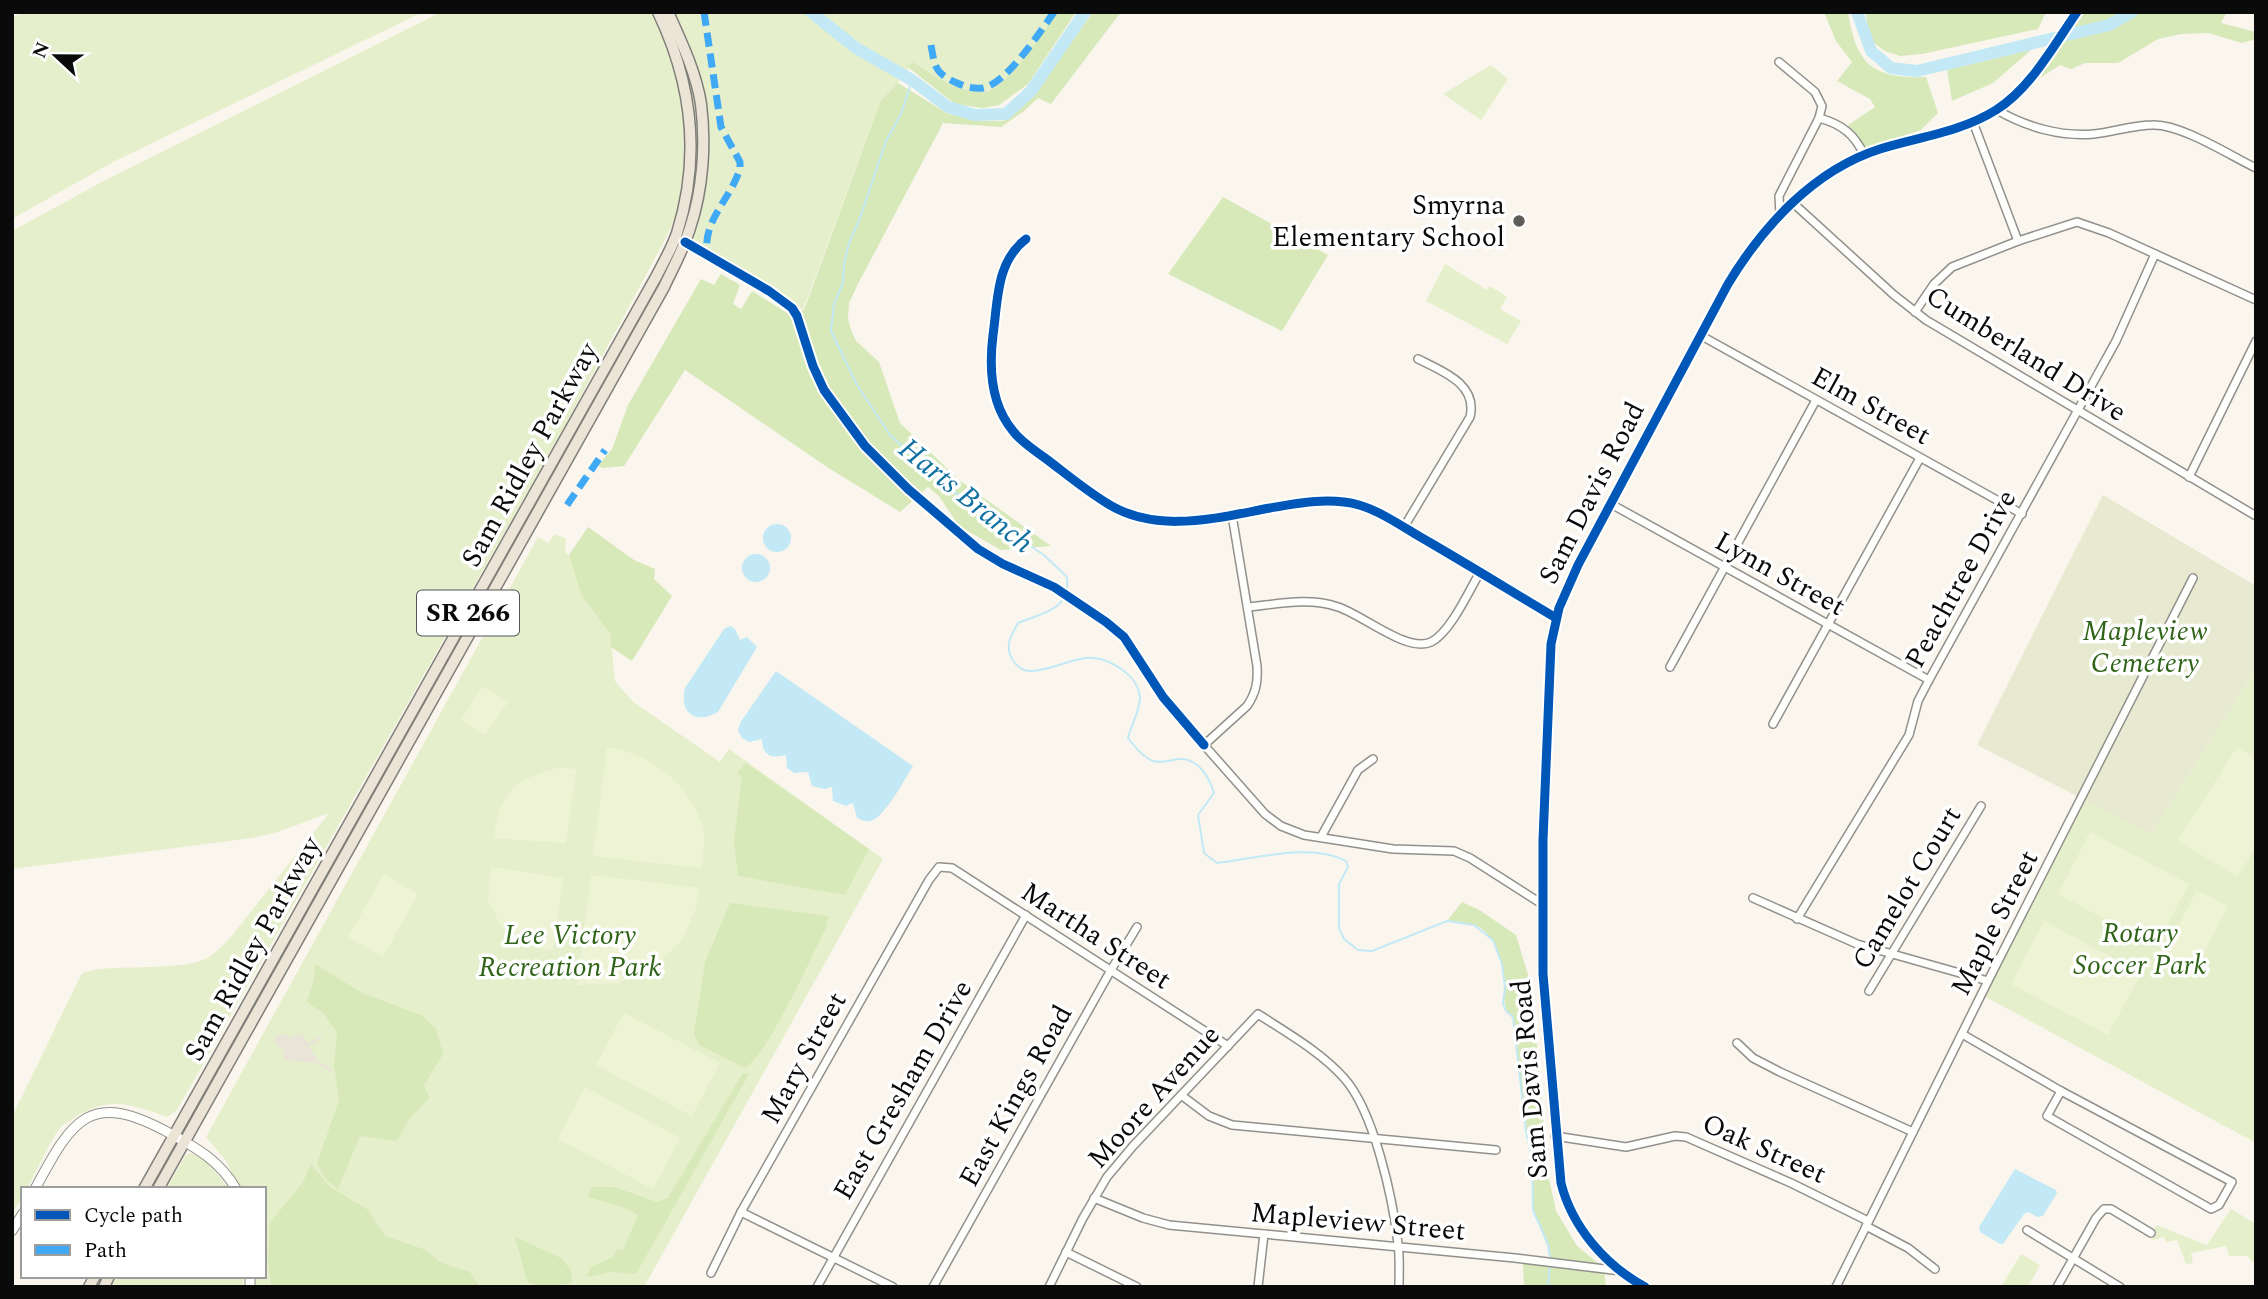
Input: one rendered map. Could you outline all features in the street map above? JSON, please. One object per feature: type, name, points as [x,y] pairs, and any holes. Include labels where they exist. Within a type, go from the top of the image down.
[{"type":"main road","name":"Sam Ridley Parkway","points":[[145,1187],[656,277],[675,237],[687,194],[692,153],[690,114],[669,36],[658,12]]},
{"type":"main road","name":"Sam Ridley Parkway","points":[[159,1187],[658,299],[684,244],[697,198],[703,152],[701,102],[685,49],[668,12]]},
{"type":"street","name":"Sam Davis Road","points":[[1642,1286],[1622,1271],[1586,1236],[1569,1208],[1561,1183],[1543,974],[1542,904],[1549,662],[1556,618],[1578,565],[1700,335],[1741,263],[1780,214],[1825,177],[1864,155],[1973,122],[1997,110],[2024,86],[2077,12]]},
{"type":"street","points":[[1779,62],[1815,92],[1822,106],[1819,118],[1779,196],[1780,214]]},
{"type":"street","points":[[1997,110],[2025,124],[2071,134],[2093,134],[2152,125],[2173,127],[2256,167]]},
{"type":"street","points":[[1819,118],[1830,121],[1858,140],[1864,155]]},
{"type":"street","points":[[1973,122],[2018,241]]},
{"type":"street","name":"Cumberland Drive","points":[[1792,202],[1915,312],[2078,412],[2256,516]]},
{"type":"street","points":[[1915,312],[1945,272],[2018,241],[2077,222],[2109,233],[2256,300]]},
{"type":"street","points":[[1026,239],[1016,247],[1005,263],[999,285],[992,345],[992,373],[996,398],[1012,430],[1105,503],[1126,512],[1171,522],[1193,521],[1297,503],[1340,502],[1363,506],[1404,527],[1556,618]]},
{"type":"street","name":"Peachtree Drive","points":[[1797,919],[1909,735],[1918,701],[2116,341],[2155,254]]},
{"type":"street","name":"Elm Street","points":[[1700,335],[2022,514]]},
{"type":"street","points":[[2189,477],[2256,341]]},
{"type":"street","points":[[1404,527],[1470,417],[1472,409],[1463,386],[1446,373],[1418,359]]},
{"type":"street","points":[[1670,667],[1816,400]]},
{"type":"street","points":[[1773,723],[1920,457]]},
{"type":"street","name":"Lynn Street","points":[[1611,504],[1929,680]]},
{"type":"street","points":[[1232,515],[1257,667],[1256,690],[1240,714],[1204,745],[1272,820],[1293,831],[1321,838],[1404,850],[1454,851],[1470,858],[1542,904]]},
{"type":"street","points":[[1248,607],[1320,602],[1347,610],[1410,643],[1425,644],[1440,636],[1448,626],[1480,572]]},
{"type":"street","name":"Maple Street","points":[[1836,1287],[2193,578]]},
{"type":"street","points":[[1321,838],[1358,770],[1373,758]]},
{"type":"street","name":"Camelot Court","points":[[1869,991],[1981,806]]},
{"type":"street","name":"Martha Street","points":[[939,867],[952,868],[1228,1046]]},
{"type":"street","name":"Mary Street","points":[[711,1273],[741,1212],[929,880],[939,867]]},
{"type":"street","points":[[1753,898],[1843,939],[1988,981]]},
{"type":"street","name":"East Gresham Drive","points":[[817,1287],[1026,915]]},
{"type":"street","name":"East Kings Road","points":[[933,1287],[1137,927]]},
{"type":"street","name":"Moore Avenue","points":[[1049,1287],[1094,1198],[1125,1155],[1258,1014],[1324,1060],[1346,1080],[1363,1109],[1374,1138]]},
{"type":"street","points":[[1962,1034],[2061,1091],[2232,1182],[2219,1205],[2211,1209],[2047,1116],[2061,1091]]},
{"type":"street","points":[[1737,1042],[1753,1058],[1913,1132]]},
{"type":"street","points":[[1181,1095],[1209,1116],[1232,1125],[1496,1150]]},
{"type":"street","points":[[36,1187],[67,1133],[89,1117],[102,1113],[131,1114],[185,1141],[215,1162],[234,1187]]},
{"type":"street","name":"Oak Street","points":[[1555,1136],[1626,1147],[1675,1136],[1686,1137],[1791,1183],[1908,1248],[1935,1269]]},
{"type":"street","points":[[1374,1138],[1390,1198],[1399,1247],[1399,1287]]},
{"type":"street","name":"Mapleview Street","points":[[1094,1198],[1143,1218],[1169,1225],[1515,1258],[1611,1272],[1622,1271]]},
{"type":"street","points":[[2057,1287],[2096,1218],[2104,1209],[2111,1209],[2151,1233]]},
{"type":"street","points":[[741,1212],[893,1287]]},
{"type":"street","points":[[2027,1230],[2120,1287]]},
{"type":"street","points":[[1258,1287],[1264,1234]]},
{"type":"street","points":[[1066,1252],[1137,1287]]},
{"type":"green space","points":[[27,12],[423,12],[115,161],[12,219],[12,17]]},
{"type":"green space","points":[[441,12],[1057,12],[1017,67],[998,85],[988,90],[977,92],[959,88],[938,79],[913,63],[881,100],[803,310],[692,238],[693,235],[674,219],[562,431],[177,1110],[167,1117],[141,1108],[117,1104],[94,1107],[82,1113],[57,1132],[28,1187],[21,1187],[21,1200],[12,1213],[12,1117],[81,975],[102,969],[176,966],[209,957],[230,938],[329,813],[275,833],[252,838],[12,869],[12,231],[102,182]]},
{"type":"green space","points":[[1057,12],[1076,12],[1028,84],[999,105],[983,108],[955,104],[908,67],[912,62],[959,88],[974,92],[988,91],[1007,78]]},
{"type":"green space","points":[[1093,12],[1121,12],[1051,104],[1038,98],[1001,127],[943,123],[849,303],[848,318],[851,330],[856,341],[879,362],[900,423],[959,480],[1051,546],[1001,550],[959,526],[939,496],[928,487],[900,512],[827,467],[685,370],[624,466],[598,466],[612,449],[628,405],[701,279],[714,285],[721,274],[740,285],[733,304],[741,309],[752,291],[787,313],[804,310],[881,100],[898,83],[948,114],[983,121],[1003,121],[1035,94]]},
{"type":"green space","points":[[1824,12],[1848,12],[1856,45],[1870,65],[1893,75],[1926,77],[1938,113],[1921,130],[1866,148],[1847,126],[1875,107],[1870,99],[1837,81],[1852,62],[1836,41]]},
{"type":"green space","points":[[1866,12],[2046,12],[2038,29],[1922,54],[1900,56],[1885,51],[1874,43],[1867,28]]},
{"type":"green space","points":[[2082,12],[2227,12],[2221,23],[2256,32],[2256,39],[2242,43],[2208,33],[2181,34],[2158,39],[2118,63],[2085,63],[2071,69],[2060,65],[2040,78]]},
{"type":"green space","points":[[2031,50],[1993,83],[1952,101],[1947,70]]},
{"type":"green space","points":[[1491,65],[1508,79],[1481,120],[1443,94]]},
{"type":"green space","points":[[1223,197],[1328,255],[1282,331],[1168,274]]},
{"type":"green space","points":[[1445,264],[1487,290],[1490,286],[1507,297],[1500,309],[1521,321],[1507,344],[1426,301]]},
{"type":"green space","name":"Mapleview Cemetery","points":[[2103,495],[2256,586],[2256,669],[2151,834],[1977,745]]},
{"type":"green space","points":[[588,527],[634,560],[655,569],[654,579],[672,596],[632,661],[611,647],[610,634],[581,594],[569,555]]},
{"type":"green space","name":"Lee Victory Recreation Park","points":[[555,534],[566,539],[565,552],[569,555],[581,594],[610,634],[615,681],[632,701],[720,762],[729,749],[883,859],[644,1287],[254,1287],[253,1278],[266,1278],[266,1187],[239,1187],[226,1161],[206,1137],[538,537],[548,543]]},
{"type":"green space","name":"Rotary Soccer Park","points":[[2256,669],[2256,1143],[1984,996],[2083,799],[2151,834]]},
{"type":"green space","points":[[483,686],[508,702],[485,735],[461,720]]},
{"type":"green space","points":[[607,747],[652,763],[677,783],[696,810],[702,825],[702,868],[593,856]]},
{"type":"green space","points":[[2237,747],[2256,759],[2256,848],[2237,877],[2178,840]]},
{"type":"green space","points":[[746,763],[869,849],[845,895],[738,876],[734,842],[742,777],[737,773]]},
{"type":"green space","points":[[558,768],[576,769],[566,843],[494,838],[500,809],[512,790],[530,777]]},
{"type":"green space","points":[[2090,832],[2189,884],[2156,946],[2058,894]]},
{"type":"green space","points":[[491,867],[563,878],[553,951],[522,944],[502,928],[488,900]]},
{"type":"green space","points":[[384,874],[418,894],[383,957],[348,937]]},
{"type":"green space","points":[[591,875],[700,888],[695,911],[682,940],[658,965],[619,983],[577,985]]},
{"type":"green space","points":[[2197,890],[2228,906],[2195,970],[2164,954]]},
{"type":"green space","points":[[1462,902],[1481,911],[1516,935],[1532,988],[1548,1174],[1556,1211],[1577,1246],[1604,1268],[1606,1287],[1524,1287],[1523,1263],[1531,1260],[1550,1263],[1551,1255],[1533,1210],[1532,1158],[1526,1131],[1513,1018],[1506,1007],[1505,979],[1494,943],[1475,925],[1447,921]]},
{"type":"green space","points":[[730,903],[828,916],[826,928],[777,1024],[766,1043],[745,1068],[699,1045],[694,1034],[705,962]]},
{"type":"green space","points":[[2044,921],[2141,973],[2108,1035],[2011,984]]},
{"type":"green space","points":[[315,964],[362,993],[423,1016],[436,1029],[443,1054],[424,1085],[429,1098],[409,1119],[397,1141],[360,1136],[338,1189],[325,1178],[317,1164],[339,1100],[334,1065],[337,1032],[324,1014],[307,1002],[314,980]]},
{"type":"green space","points":[[624,1013],[720,1063],[692,1116],[596,1065]]},
{"type":"green space","points":[[743,1073],[749,1074],[636,1274],[612,1272],[587,1277],[591,1267],[613,1257],[617,1249],[623,1250],[638,1215],[623,1207],[588,1197],[592,1187],[614,1187],[657,1202],[668,1198]]},
{"type":"green space","points":[[585,1087],[680,1138],[653,1189],[558,1139]]},
{"type":"green space","points":[[191,1153],[206,1160],[227,1187],[167,1187],[186,1155]]},
{"type":"green space","points":[[311,1164],[330,1187],[367,1209],[385,1236],[423,1249],[442,1263],[470,1272],[480,1287],[271,1287],[268,1260],[270,1223],[303,1182]]},
{"type":"green space","points":[[2231,1209],[2256,1224],[2256,1265],[2247,1256],[2229,1256],[2226,1246],[2191,1253],[2193,1263],[2186,1264],[2177,1240],[2166,1242],[2164,1237],[2152,1240],[2156,1225],[2207,1245]]},
{"type":"green space","points":[[515,1237],[561,1258],[571,1270],[572,1283],[543,1286],[527,1281]]},
{"type":"green space","points":[[2021,1254],[2040,1265],[2028,1287],[2001,1287]]},
{"type":"green space","points":[[116,1278],[243,1278],[243,1287],[111,1287]]},
{"type":"shaded area","points":[[285,1034],[293,1041],[290,1036],[301,1034],[308,1043],[322,1036],[323,1038],[309,1046],[318,1061],[331,1068],[332,1073],[317,1063],[285,1060],[282,1050],[288,1050],[277,1046],[274,1036]]},
{"type":"water","points":[[777,524],[787,528],[791,538],[787,548],[777,552],[767,548],[763,538],[767,528]]},
{"type":"water","points":[[756,554],[766,558],[770,568],[766,578],[756,582],[746,578],[742,568],[746,558]]},
{"type":"water","points":[[730,626],[735,629],[740,640],[747,637],[757,647],[718,712],[710,716],[696,717],[687,710],[685,688],[724,629]]},
{"type":"water","points":[[776,671],[913,766],[889,804],[873,820],[857,818],[853,803],[846,806],[833,801],[832,787],[825,789],[812,786],[808,772],[794,773],[787,768],[786,755],[768,754],[762,739],[749,742],[742,738],[738,731],[740,723]]},
{"type":"water","points":[[2015,1169],[2056,1190],[2057,1193],[2043,1216],[2037,1217],[2029,1212],[2024,1214],[2003,1244],[2000,1244],[1980,1232],[1979,1227]]},
{"type":"waterway","points":[[811,12],[856,48],[912,80],[948,107],[975,115],[1006,114],[1031,91],[1085,12]]},
{"type":"waterway","points":[[1857,12],[1871,51],[1891,68],[1917,71],[2109,25],[2132,12]]},
{"type":"waterway","name":"Harts Branch","points":[[912,80],[901,114],[886,141],[849,243],[843,283],[834,304],[831,331],[857,385],[890,435],[946,486],[1045,556],[1067,577],[1065,597],[1060,603],[1046,613],[1018,623],[1009,643],[1012,658],[1018,666],[1028,671],[1046,669],[1079,659],[1100,659],[1130,676],[1140,697],[1128,738],[1153,761],[1187,760],[1193,762],[1207,776],[1214,793],[1198,815],[1204,853],[1217,863],[1300,852],[1332,855],[1346,861],[1348,867],[1339,884],[1339,928],[1344,939],[1358,950],[1372,951],[1447,921],[1474,925],[1493,940],[1502,964],[1505,988],[1503,1003],[1506,1011],[1513,1017],[1526,1131],[1532,1158],[1533,1210],[1548,1244],[1550,1258]]},
{"type":"waterway","name":"Harts Branch","points":[[1548,1287],[1550,1263]]},
{"type":"marked path","points":[[704,12],[721,127],[740,162],[736,179],[709,230],[707,254]]},
{"type":"marked path","points":[[931,45],[940,73],[966,87],[983,88],[1002,77],[1012,67],[1054,12]]},
{"type":"marked path","points":[[567,505],[605,450]]},
{"type":"cycle path","points":[[1645,1287],[1617,1268],[1592,1243],[1573,1215],[1561,1183],[1543,974],[1543,840],[1551,644],[1559,608],[1578,565],[1728,284],[1774,221],[1812,186],[1856,158],[1969,124],[1996,110],[2009,101],[2031,78],[2077,12]]},
{"type":"cycle path","points":[[1026,239],[1009,259],[1000,282],[991,360],[996,398],[1006,421],[1020,439],[1090,492],[1124,512],[1165,521],[1207,519],[1314,502],[1337,501],[1359,505],[1395,522],[1556,618]]},
{"type":"cycle path","points":[[685,242],[769,291],[792,308],[824,390],[865,446],[908,489],[978,549],[1003,564],[1054,587],[1124,637],[1163,697],[1204,745]]},
{"type":"place","name":"Smyrna Elementary School","points":[[1519,221]]}]
